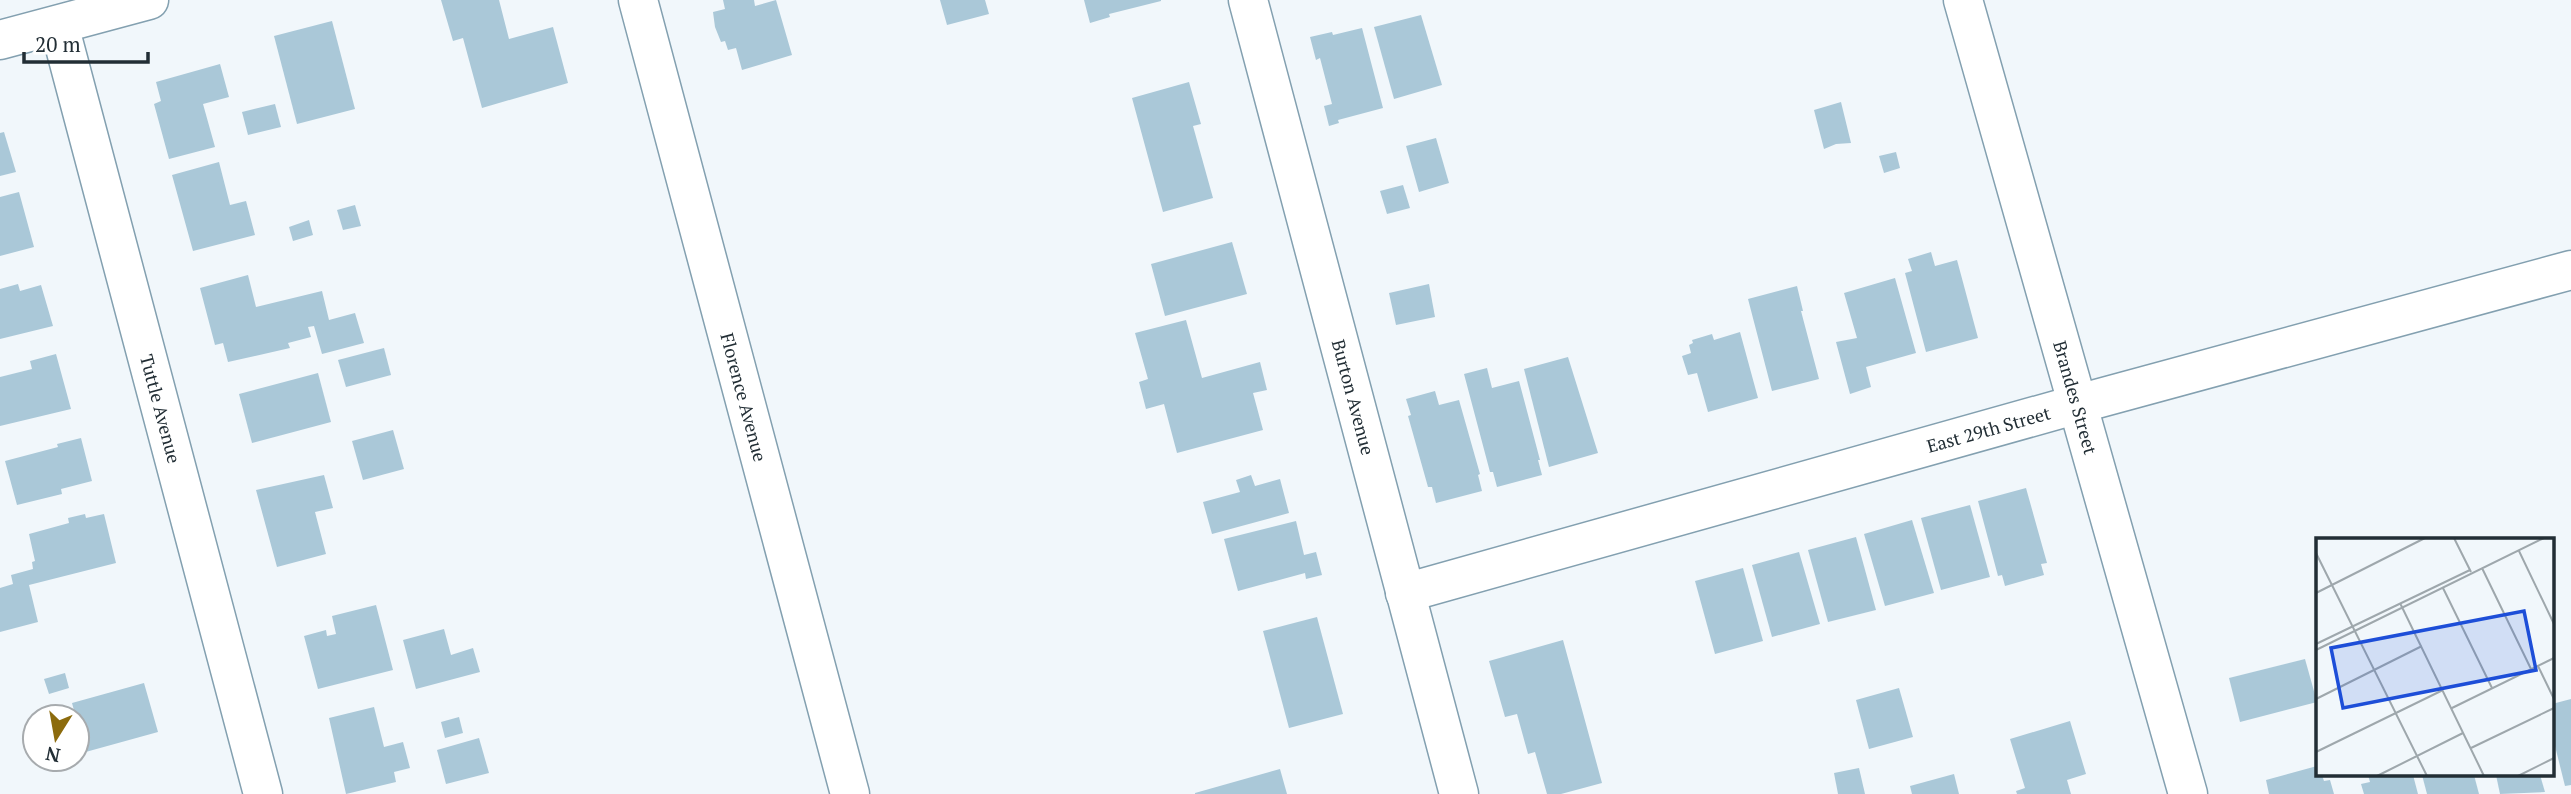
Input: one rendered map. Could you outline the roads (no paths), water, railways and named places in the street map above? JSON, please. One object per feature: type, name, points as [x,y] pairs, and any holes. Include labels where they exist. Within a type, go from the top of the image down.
[{"type":"street","points":[[0,40],[149,0]]},
{"type":"street","name":"Florence Avenue","points":[[638,0],[850,794]]},
{"type":"street","name":"Burton Avenue","points":[[1248,0],[1459,794]]},
{"type":"street","name":"Brandes Street","points":[[1963,0],[2188,794]]},
{"type":"street","name":"Tuttle Avenue","points":[[59,25],[263,794]]},
{"type":"street","name":"East 29th Street","points":[[1405,593],[2078,404],[2571,270]]}]
